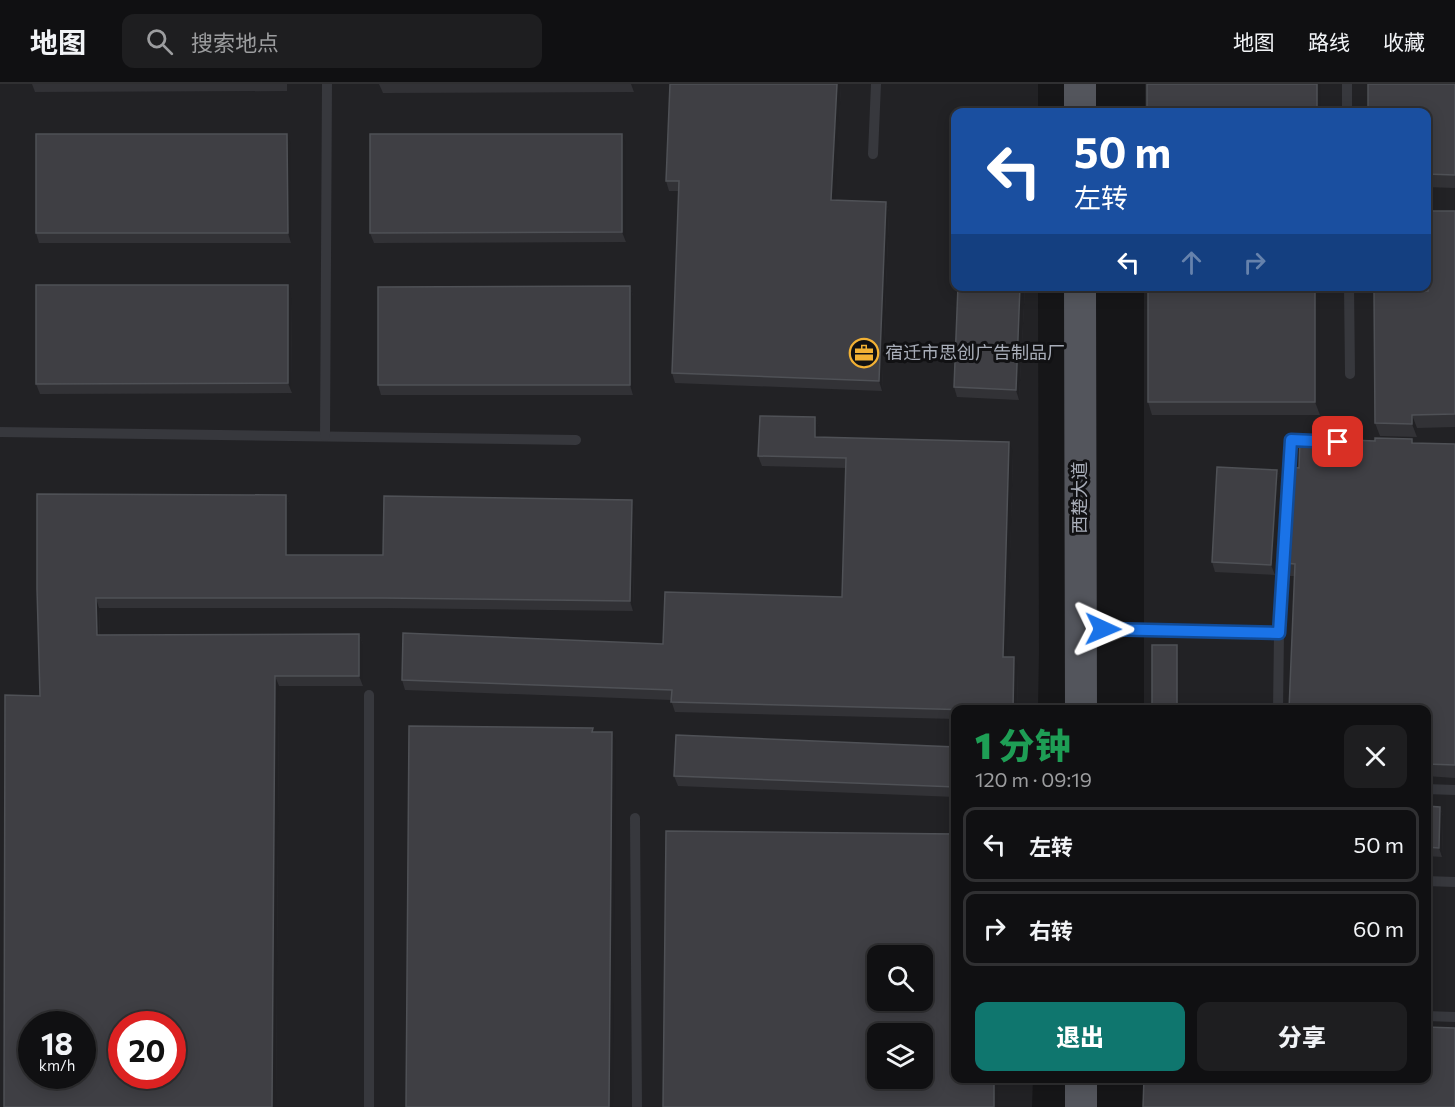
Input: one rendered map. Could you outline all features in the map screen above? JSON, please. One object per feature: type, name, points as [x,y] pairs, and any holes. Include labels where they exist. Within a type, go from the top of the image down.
[{"type":"main road","points":[[1080,84],[1080,108]]},
{"type":"main road","name":"西楚大道","points":[[1080,291],[1081,705]]},
{"type":"main road","points":[[1081,1083],[1081,1107]]},
{"type":"lane","points":[[325,436],[327,84]]},
{"type":"lane","points":[[873,154],[876,84]]},
{"type":"lane","points":[[1347,84],[1347,108]]},
{"type":"lane","points":[[1349,291],[1350,374]]},
{"type":"lane","points":[[0,432],[576,440]]},
{"type":"lane","points":[[1278,705],[1279,633],[1291,440],[1326,441]]},
{"type":"lane","points":[[1081,628],[1279,633]]},
{"type":"lane","points":[[369,695],[369,1107]]},
{"type":"lane","points":[[1431,789],[1455,790]]},
{"type":"lane","points":[[635,818],[637,1107]]},
{"type":"lane","points":[[1431,881],[1455,882]]},
{"type":"lane","points":[[1431,1016],[1455,1017]]},
{"type":"shaded area","points":[[0,84],[1038,84],[1038,108],[951,108],[951,291],[1038,291],[1039,652],[1038,705],[951,705],[951,1083],[1033,1083],[1032,1107],[0,1107]]},
{"type":"shaded area","points":[[1145,84],[1455,84],[1455,1107],[1143,1107],[1143,1083],[1431,1083],[1431,705],[1144,705],[1144,291],[1431,291],[1431,108],[1145,108]]},
{"type":"building","points":[[670,84],[837,84],[831,200],[886,202],[879,381],[672,373],[679,181],[666,181]]},
{"type":"building","points":[[1147,84],[1317,84],[1317,108],[1147,108]]},
{"type":"building","points":[[1368,84],[1455,84],[1455,175],[1431,174],[1431,108],[1368,108]]},
{"type":"building","points":[[36,134],[287,134],[288,233],[36,233]]},
{"type":"building","points":[[370,134],[622,134],[622,232],[370,233]]},
{"type":"building","points":[[1431,211],[1455,211],[1455,414],[1412,415],[1412,424],[1375,423],[1374,291],[1431,291]]},
{"type":"building","points":[[36,285],[288,285],[288,383],[36,384]]},
{"type":"building","points":[[630,286],[630,385],[378,385],[378,287]]},
{"type":"building","points":[[958,291],[1020,291],[1016,390],[954,387]]},
{"type":"building","points":[[1148,291],[1315,291],[1315,402],[1148,402]]},
{"type":"building","points":[[760,416],[815,417],[815,437],[1009,442],[1003,657],[1014,657],[1013,705],[951,705],[951,709],[671,702],[672,690],[402,680],[403,633],[663,644],[665,592],[842,597],[846,458],[758,456]]},
{"type":"building","points":[[1300,438],[1375,441],[1375,438],[1412,439],[1412,443],[1455,444],[1455,765],[1431,764],[1431,705],[1289,705],[1295,564],[1285,563],[1291,467],[1299,468]]},
{"type":"building","points":[[1217,467],[1277,470],[1271,565],[1212,562]]},
{"type":"building","points":[[37,494],[286,495],[286,555],[383,555],[384,496],[632,500],[630,601],[96,598],[97,635],[359,634],[359,676],[275,676],[272,1107],[4,1107],[5,695],[40,696]]},
{"type":"building","points":[[1152,645],[1177,645],[1177,705],[1152,705]]},
{"type":"building","points":[[409,726],[593,728],[592,732],[612,732],[609,1107],[406,1107]]},
{"type":"building","points":[[676,735],[951,747],[951,787],[674,776]]},
{"type":"building","points":[[1431,806],[1440,807],[1439,848],[1431,847]]},
{"type":"building","points":[[666,831],[951,834],[951,1083],[994,1083],[994,1107],[663,1107]]},
{"type":"building","points":[[1431,1027],[1455,1028],[1455,1107],[1143,1107],[1144,1083],[1431,1083]]},
{"type":"place","name":"宿迁市思创广告制品厂","points":[[864,353]]},
{"type":"route","points":[[1103,629],[1279,633],[1291,440],[1338,442]]}]
